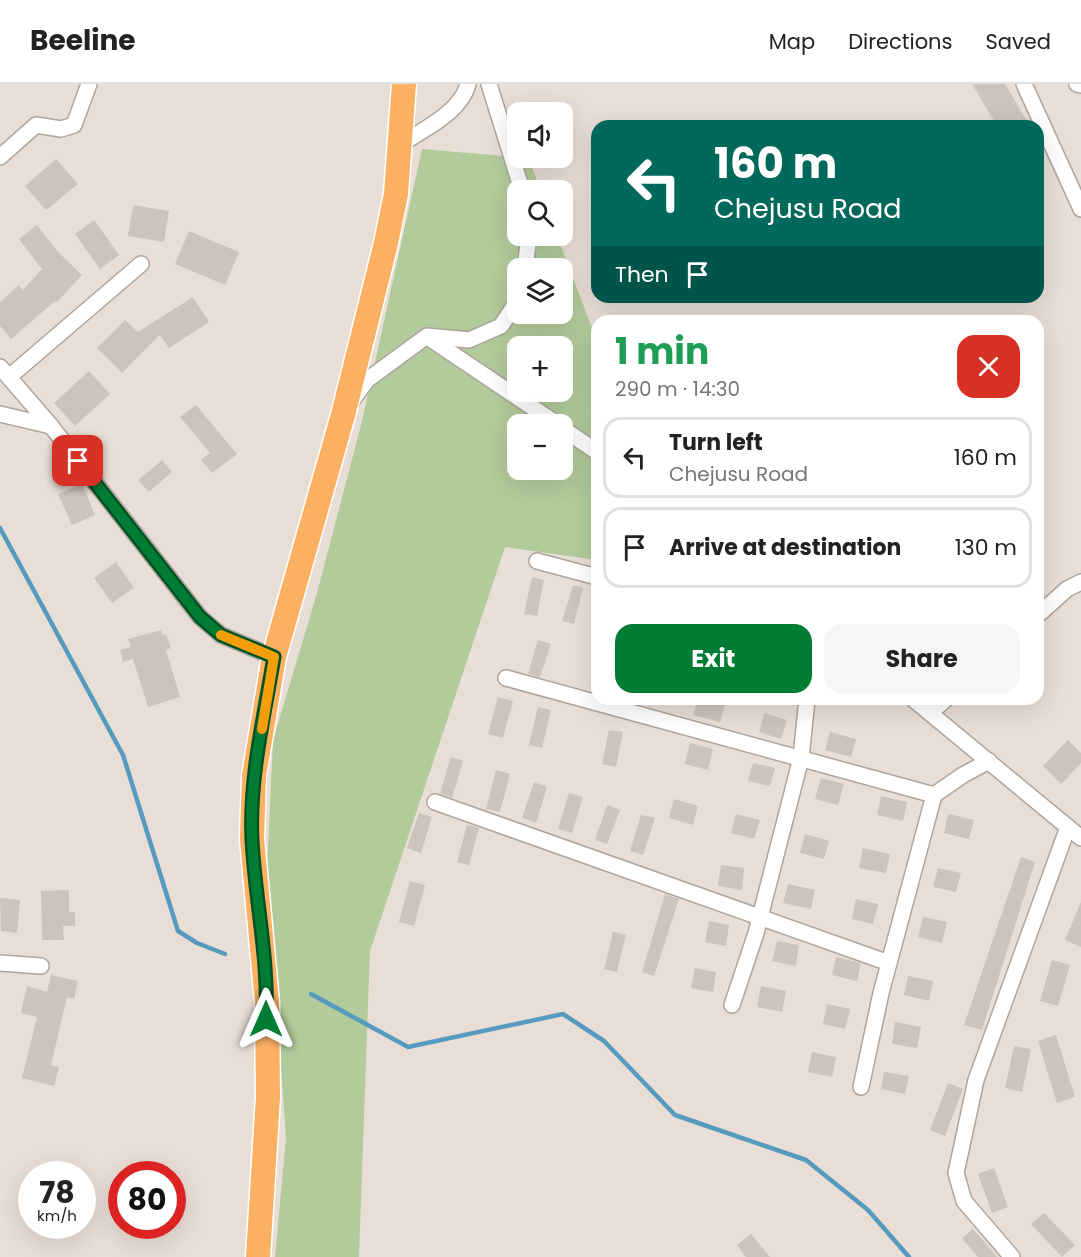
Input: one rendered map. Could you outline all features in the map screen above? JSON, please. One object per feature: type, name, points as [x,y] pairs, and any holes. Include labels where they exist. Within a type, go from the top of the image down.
[{"type":"highway","points":[[258,1257],[268,1097],[265,1036],[267,1002],[252,839],[254,776],[274,657],[343,415],[386,243],[401,144],[404,84]]},
{"type":"street","points":[[0,158],[36,125],[61,129],[74,125],[89,84]]},
{"type":"street","points":[[401,144],[447,113],[467,90],[468,84]]},
{"type":"street","points":[[489,84],[519,180]]},
{"type":"street","points":[[1024,84],[1040,120]]},
{"type":"street","points":[[1044,128],[1081,209]]},
{"type":"street","points":[[141,264],[4,372],[51,426],[200,617],[221,635],[274,657]]},
{"type":"street","points":[[343,415],[367,380],[427,336],[469,340],[501,326],[507,317]]},
{"type":"street","points":[[427,336],[542,414]]},
{"type":"street","points":[[0,414],[51,426]]},
{"type":"street","points":[[573,436],[591,448]]},
{"type":"street","points":[[537,561],[591,575]]},
{"type":"street","points":[[1044,610],[1067,589],[1081,582]]},
{"type":"street","points":[[506,678],[591,703]]},
{"type":"street","points":[[600,705],[934,795]]},
{"type":"street","points":[[732,1005],[759,919],[801,758],[806,705]]},
{"type":"street","points":[[920,705],[1081,837]]},
{"type":"street","points":[[930,713],[939,705]]},
{"type":"street","points":[[861,1087],[889,963],[934,795],[989,761]]},
{"type":"street","points":[[435,802],[643,875],[759,919],[889,963]]},
{"type":"street","points":[[1012,1257],[964,1201],[956,1173],[976,1080],[1068,826]]},
{"type":"street","points":[[0,963],[41,966]]},
{"type":"green space","points":[[422,149],[507,156],[507,168],[532,168],[537,180],[507,180],[507,246],[561,246],[565,258],[507,258],[507,324],[573,324],[573,278],[591,325],[591,559],[505,547],[370,951],[359,1257],[275,1257],[286,1138],[267,870],[273,740],[317,593],[362,421]]},
{"type":"building","points":[[972,84],[1005,84],[1026,120],[993,120]]},
{"type":"building","points":[[56,159],[78,184],[46,210],[25,186]]},
{"type":"building","points":[[133,205],[169,211],[164,242],[128,236]]},
{"type":"building","points":[[94,220],[119,255],[100,269],[75,234]]},
{"type":"building","points":[[37,225],[58,252],[82,275],[56,303],[55,301],[11,339],[0,326],[0,302],[19,285],[23,290],[42,269],[19,239]]},
{"type":"building","points":[[189,231],[239,252],[225,285],[175,264]]},
{"type":"building","points":[[193,297],[209,322],[169,348],[160,335],[122,373],[97,348],[125,320],[138,332]]},
{"type":"building","points":[[89,371],[110,394],[75,426],[54,403]]},
{"type":"building","points":[[196,405],[237,454],[212,473],[201,460],[210,453],[180,417]]},
{"type":"building","points":[[162,460],[172,472],[149,492],[138,480]]},
{"type":"building","points":[[82,484],[95,515],[72,525],[58,494]]},
{"type":"building","points":[[116,562],[134,588],[112,603],[94,578]]},
{"type":"building","points":[[532,577],[544,580],[537,616],[524,614]]},
{"type":"building","points":[[573,585],[583,588],[574,624],[562,621]]},
{"type":"building","points":[[161,630],[162,635],[166,634],[171,648],[166,650],[180,697],[148,707],[133,659],[123,662],[120,650],[131,647],[128,639]]},
{"type":"building","points":[[538,640],[551,644],[540,677],[528,674]]},
{"type":"building","points":[[498,697],[513,701],[503,738],[488,734]]},
{"type":"building","points":[[696,705],[725,705],[720,722],[693,715]]},
{"type":"building","points":[[538,707],[551,710],[542,748],[529,745]]},
{"type":"building","points":[[764,713],[787,720],[781,739],[759,732]]},
{"type":"building","points":[[609,730],[623,732],[616,767],[602,764]]},
{"type":"building","points":[[830,732],[856,739],[851,757],[825,750]]},
{"type":"building","points":[[1068,740],[1081,753],[1081,763],[1061,784],[1043,766]]},
{"type":"building","points":[[690,743],[713,749],[708,770],[685,764]]},
{"type":"building","points":[[451,757],[463,761],[452,798],[440,793]]},
{"type":"building","points":[[753,763],[775,768],[770,786],[748,781]]},
{"type":"building","points":[[496,770],[510,774],[500,812],[486,809]]},
{"type":"building","points":[[821,778],[844,784],[838,805],[815,799]]},
{"type":"building","points":[[534,782],[547,787],[536,823],[522,818]]},
{"type":"building","points":[[569,793],[583,797],[572,833],[558,829]]},
{"type":"building","points":[[881,796],[907,802],[903,821],[877,815]]},
{"type":"building","points":[[674,799],[698,806],[693,825],[669,818]]},
{"type":"building","points":[[607,805],[620,810],[607,844],[595,840]]},
{"type":"building","points":[[419,813],[432,817],[421,853],[407,848]]},
{"type":"building","points":[[736,814],[760,820],[754,839],[731,833]]},
{"type":"building","points":[[948,814],[974,820],[969,839],[944,833]]},
{"type":"building","points":[[641,815],[655,818],[643,855],[630,851]]},
{"type":"building","points":[[467,825],[479,828],[469,865],[457,862]]},
{"type":"building","points":[[805,834],[829,841],[824,859],[800,853]]},
{"type":"building","points":[[863,848],[890,854],[886,873],[859,868]]},
{"type":"building","points":[[1021,857],[1035,862],[982,1030],[964,1025]]},
{"type":"building","points":[[721,865],[744,868],[742,890],[718,886]]},
{"type":"building","points":[[938,868],[961,873],[956,892],[933,887]]},
{"type":"building","points":[[410,881],[425,885],[414,926],[399,922]]},
{"type":"building","points":[[788,884],[815,890],[811,909],[783,903]]},
{"type":"building","points":[[69,890],[69,912],[75,912],[75,926],[63,926],[64,940],[42,940],[41,891]]},
{"type":"building","points":[[665,894],[679,899],[654,976],[642,972]]},
{"type":"building","points":[[0,898],[20,900],[17,933],[1,931]]},
{"type":"building","points":[[856,899],[878,904],[873,924],[852,919]]},
{"type":"building","points":[[1081,902],[1081,947],[1065,940]]},
{"type":"building","points":[[923,917],[947,922],[942,943],[918,937]]},
{"type":"building","points":[[709,921],[729,925],[726,946],[705,942]]},
{"type":"building","points":[[613,932],[626,935],[617,972],[604,969]]},
{"type":"building","points":[[777,941],[799,945],[796,966],[772,961]]},
{"type":"building","points":[[836,957],[861,963],[857,981],[832,975]]},
{"type":"building","points":[[1052,960],[1070,965],[1058,1006],[1040,1001]]},
{"type":"building","points":[[695,968],[716,972],[713,992],[691,988]]},
{"type":"building","points":[[51,975],[78,981],[74,999],[67,997],[51,1065],[59,1067],[54,1086],[22,1078],[37,1017],[21,1013],[27,986],[47,992]]},
{"type":"building","points":[[908,976],[933,981],[929,1001],[904,995]]},
{"type":"building","points":[[761,986],[786,991],[782,1012],[757,1007]]},
{"type":"building","points":[[827,1004],[850,1009],[845,1029],[823,1024]]},
{"type":"building","points":[[895,1022],[921,1027],[917,1048],[892,1044]]},
{"type":"building","points":[[1056,1035],[1075,1097],[1057,1103],[1038,1041]]},
{"type":"building","points":[[1014,1046],[1031,1049],[1022,1092],[1005,1088]]},
{"type":"building","points":[[812,1052],[836,1057],[832,1077],[808,1072]]},
{"type":"building","points":[[884,1072],[909,1076],[905,1094],[881,1089]]},
{"type":"building","points":[[948,1083],[963,1089],[945,1136],[930,1130]]},
{"type":"building","points":[[994,1168],[1008,1207],[992,1213],[978,1174]]},
{"type":"building","points":[[1044,1213],[1075,1245],[1062,1257],[1031,1224]]},
{"type":"building","points":[[973,1229],[997,1257],[978,1257],[962,1238]]},
{"type":"building","points":[[751,1234],[770,1257],[746,1257],[737,1245]]},
{"type":"waterway","points":[[0,528],[123,755],[178,931],[197,943],[225,954]]},
{"type":"waterway","points":[[311,994],[408,1047],[563,1014],[604,1041],[675,1115],[806,1160],[868,1210],[909,1257]]},
{"type":"slow traffic","points":[[221,635],[274,657],[262,729]]},
{"type":"route","points":[[78,461],[211,628],[221,635],[274,657],[254,776],[252,809],[252,839],[267,1002],[266,1019]]}]
